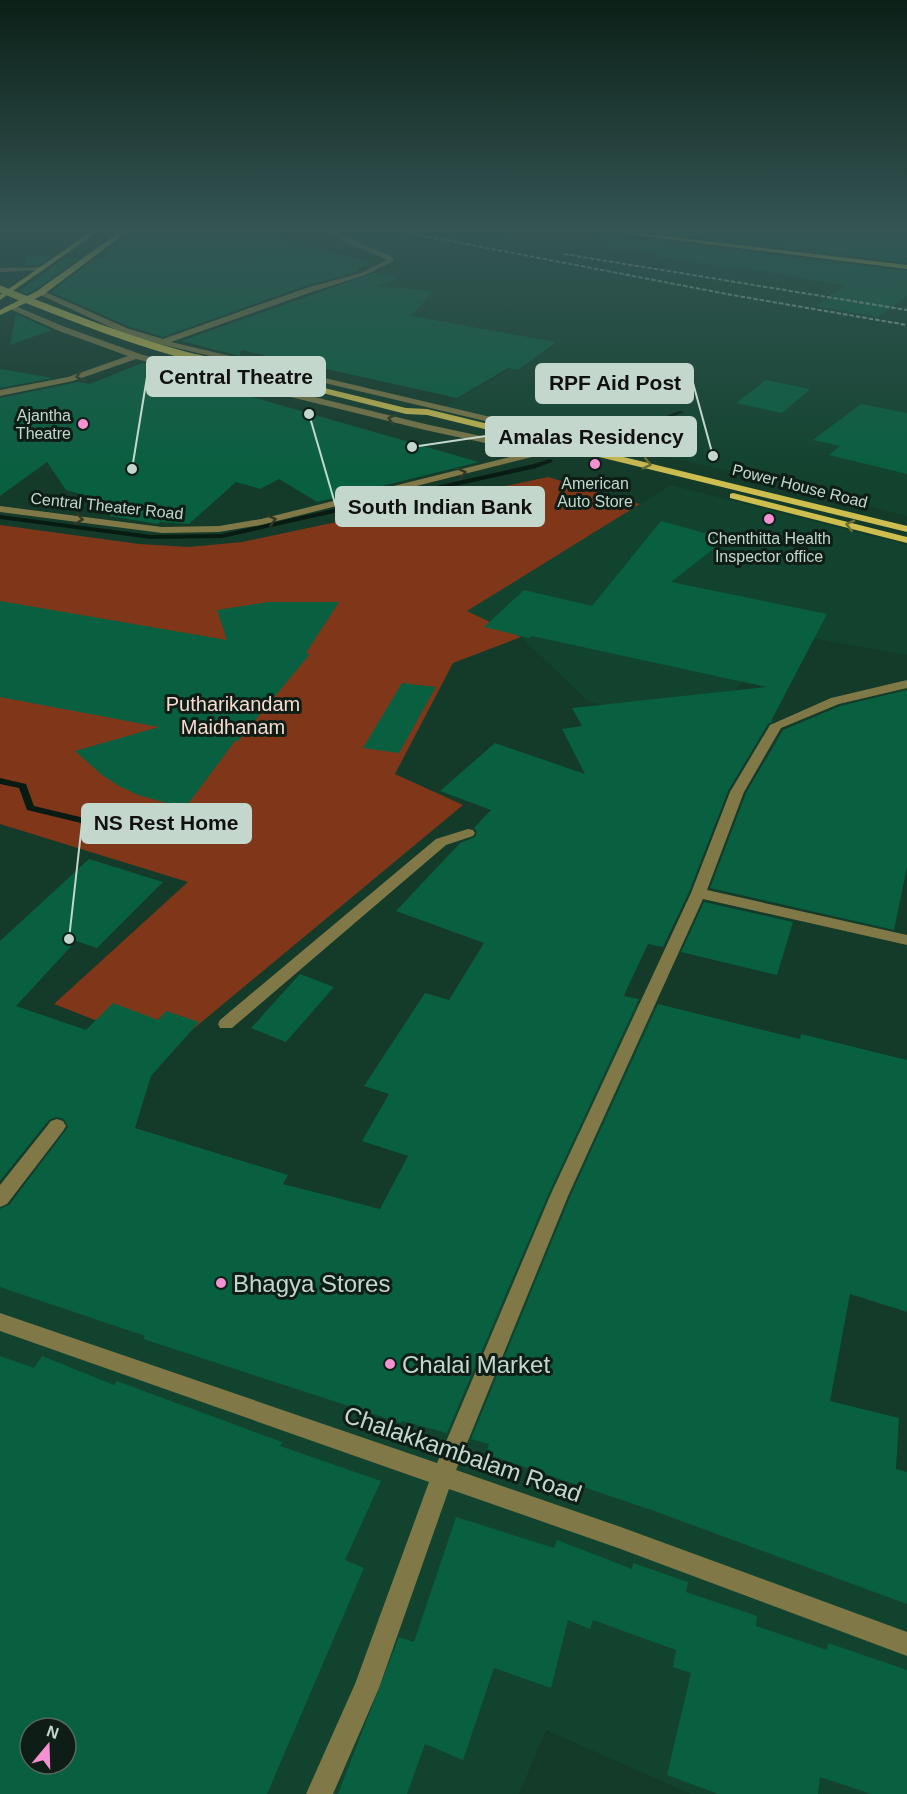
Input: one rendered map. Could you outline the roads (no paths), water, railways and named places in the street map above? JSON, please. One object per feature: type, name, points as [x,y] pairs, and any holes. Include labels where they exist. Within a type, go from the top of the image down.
[{"type":"main road","points":[[56,312],[111,334],[222,365],[406,411],[427,412],[907,540]]},
{"type":"main road","points":[[406,411],[414,418],[532,446],[547,445]]},
{"type":"main road","name":"Power House Road","points":[[561,445],[907,529]]},
{"type":"street","points":[[24,312],[72,333],[135,356],[424,427],[490,441],[532,446]]},
{"type":"street","points":[[82,312],[126,331],[163,342],[505,423],[547,445]]},
{"type":"street","points":[[0,393],[70,379],[248,312]]},
{"type":"street","name":"Central Theater Road","points":[[0,509],[162,530],[219,530],[261,522],[547,445],[561,445]]},
{"type":"street","points":[[319,1794],[366,1688],[443,1475],[474,1399],[559,1196],[698,893],[736,792],[776,725],[836,701],[907,684]]},
{"type":"street","points":[[226,1024],[441,842],[468,833]]},
{"type":"street","points":[[698,893],[907,940]]},
{"type":"street","points":[[0,1199],[57,1126]]},
{"type":"street","name":"Chalakkambalam Road","points":[[0,1322],[618,1537],[907,1644]]},
{"type":"waterway","points":[[605,441],[681,412]]},
{"type":"waterway","points":[[0,517],[151,537],[222,536],[550,461]]},
{"type":"waterway","points":[[0,781],[23,786],[30,808],[135,833]]},
{"type":"railway","points":[[830,312],[907,325]]},
{"type":"place","name":"South Indian Bank","points":[[309,414]]},
{"type":"place","name":"Ajantha Theatre","points":[[83,424]]},
{"type":"place","name":"Amalas Residency","points":[[412,447]]},
{"type":"place","name":"RPF Aid Post","points":[[713,456]]},
{"type":"place","name":"American Auto Store","points":[[595,464]]},
{"type":"place","name":"Central Theatre","points":[[132,469]]},
{"type":"place","name":"Chenthitta Health Inspector office","points":[[769,519]]},
{"type":"place","name":"NS Rest Home","points":[[69,939]]},
{"type":"place","name":"Bhagya Stores","points":[[221,1283]]},
{"type":"place","name":"Chalai Market","points":[[390,1364]]},
{"type":"park label","name":"Putharikandam Maidhanam","points":[[233,716]]}]
